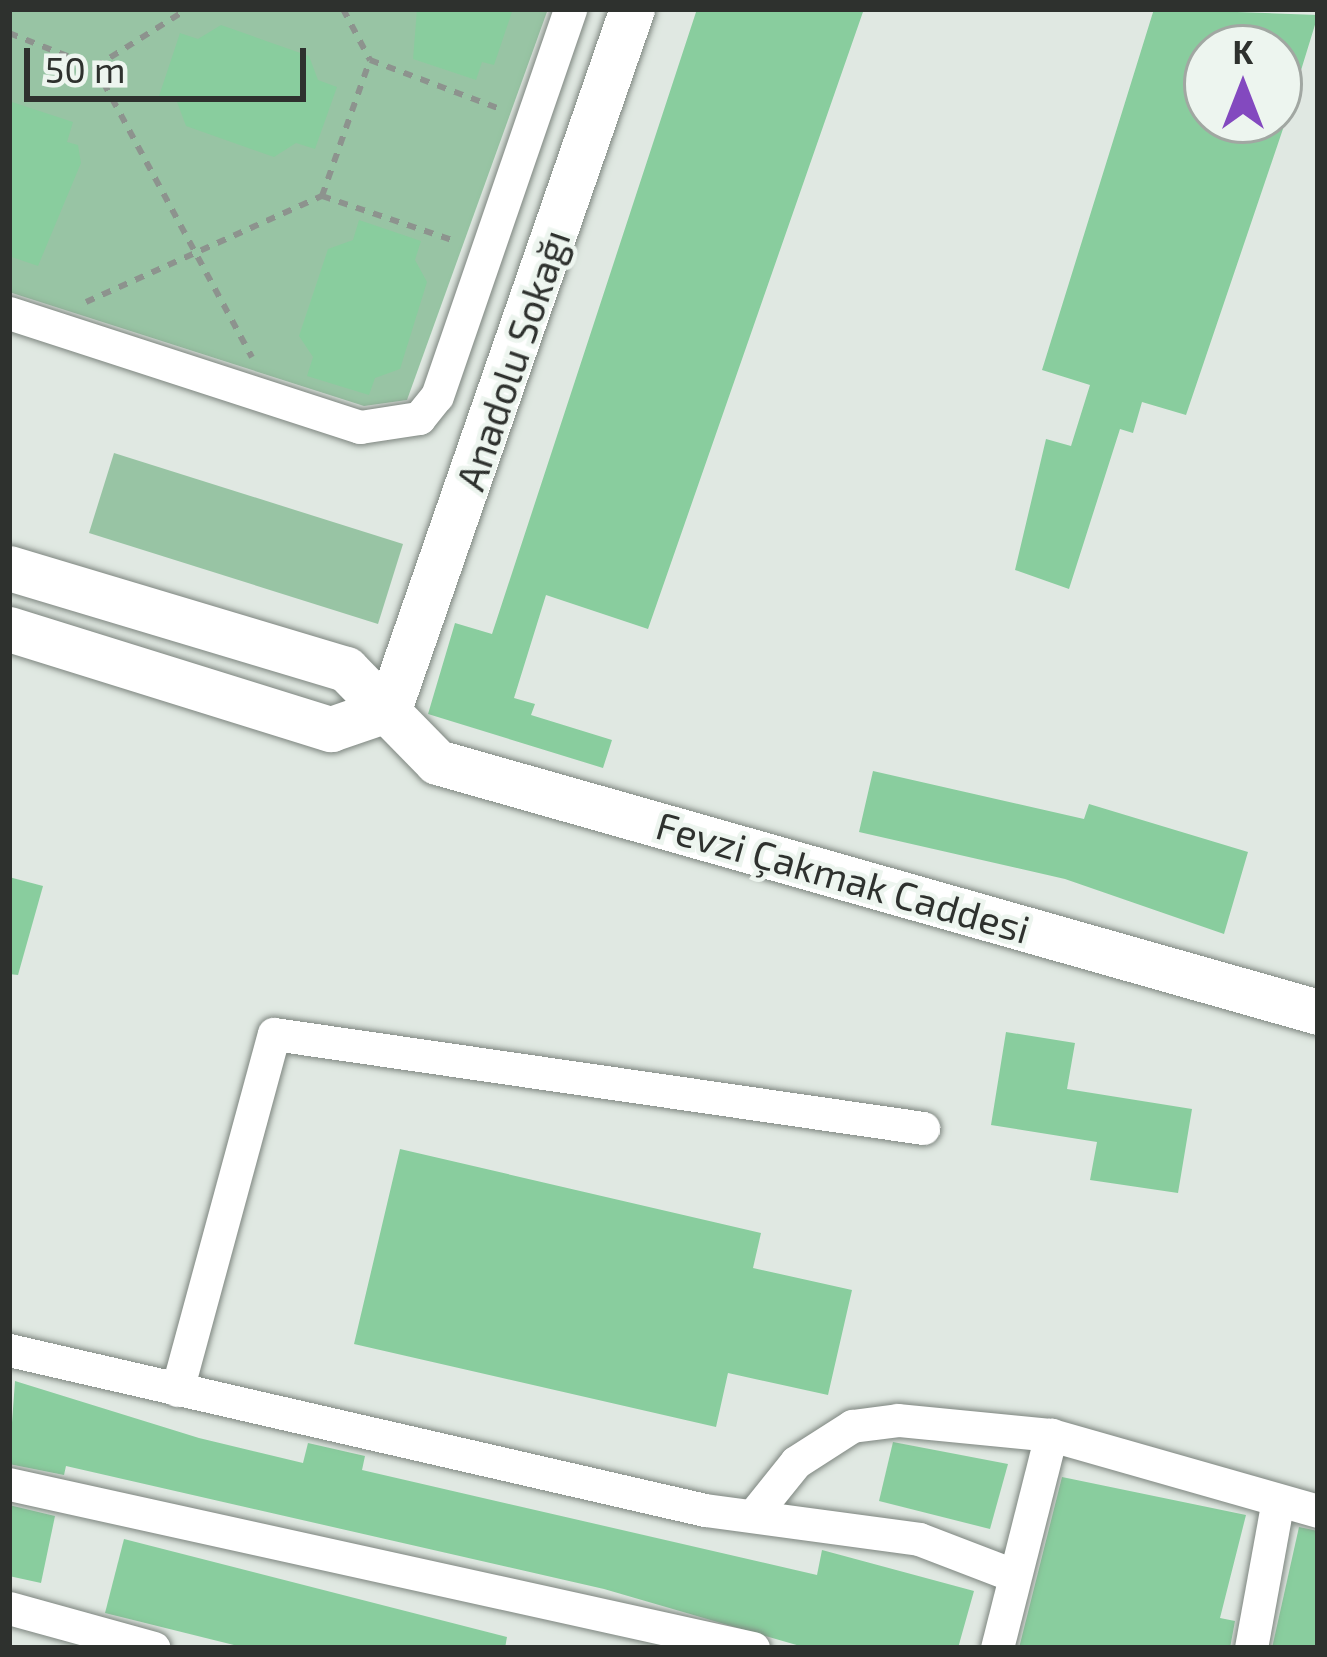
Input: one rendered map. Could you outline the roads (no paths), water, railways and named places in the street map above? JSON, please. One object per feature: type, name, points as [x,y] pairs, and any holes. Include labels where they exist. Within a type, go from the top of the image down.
[{"type":"street","points":[[24,318],[360,427],[418,418],[437,396],[570,9]]},
{"type":"street","name":"Anadolu Sokağı","points":[[389,709],[632,9]]},
{"type":"street","points":[[9,568],[346,669],[389,709],[331,729],[9,629]]},
{"type":"street","name":"Fevzi Çakmak Caddesi","points":[[389,709],[437,762],[1318,1012]]},
{"type":"street","points":[[177,1390],[274,1034],[923,1128]]},
{"type":"street","points":[[9,1351],[755,1513],[919,1540],[1010,1574]]},
{"type":"street","points":[[755,1513],[796,1462],[852,1426],[1051,1435],[1318,1511]]},
{"type":"street","points":[[998,1648],[1010,1574],[1051,1435]]},
{"type":"street","points":[[9,1484],[753,1648]]},
{"type":"street","points":[[1251,1648],[1278,1500]]},
{"type":"street","points":[[9,1608],[154,1648]]}]
